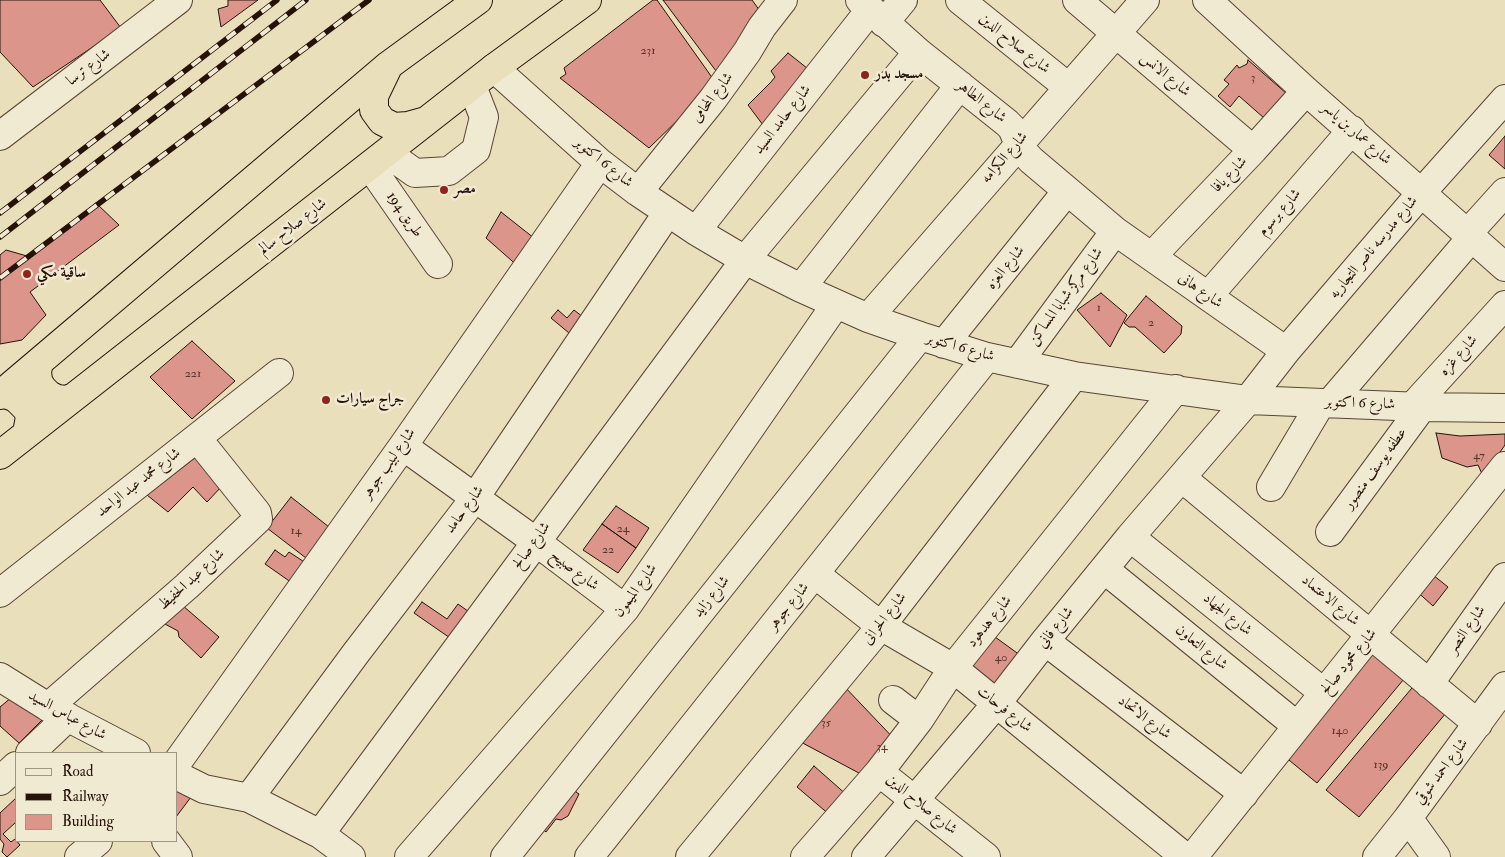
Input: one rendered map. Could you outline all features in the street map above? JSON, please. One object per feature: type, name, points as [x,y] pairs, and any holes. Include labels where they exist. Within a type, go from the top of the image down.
[{"type":"highway","points":[[1,394],[389,65],[478,0]]},
{"type":"highway","name":"شارع صلاح سالم","points":[[0,455],[494,68],[587,0]]},
{"type":"highway","points":[[389,65],[374,96],[374,110],[382,121],[394,127],[428,121]]},
{"type":"highway","points":[[39,363],[38,380],[42,388],[49,395],[57,399],[66,400],[74,397]]},
{"type":"highway","points":[[1,394],[16,398],[27,409],[30,417],[27,433]]},
{"type":"street","name":"شارع ترسا","points":[[0,136],[178,0]]},
{"type":"street","name":"شارع المحامى","points":[[638,192],[713,99],[747,52],[762,27],[783,0]]},
{"type":"street","name":"شارع حامد السيد","points":[[696,231],[871,11],[903,0]]},
{"type":"street","name":"شارع صلاح الدين","points":[[960,0],[1068,87]]},
{"type":"street","name":"شارع الانس","points":[[1077,0],[1253,150]]},
{"type":"street","name":"شارع الكرامه","points":[[868,318],[1019,142],[1145,0]]},
{"type":"street","name":"شارع عمار بن ياسر","points":[[1208,0],[1306,91],[1505,267]]},
{"type":"street","name":"شارع الطاهر","points":[[871,11],[918,52],[1012,128],[1025,155],[1115,231]]},
{"type":"street","name":"شارع صالح","points":[[320,834],[745,260],[918,52]]},
{"type":"street","name":"شارع 6 اكتوبر","points":[[494,68],[600,163],[638,192],[696,231],[745,260],[801,288],[868,318],[932,340],[987,357],[1074,376],[1248,400],[1418,407],[1503,405]]},
{"type":"street","points":[[801,288],[960,85]]},
{"type":"street","points":[[378,160],[414,173],[449,172],[476,150],[484,118],[472,86]]},
{"type":"street","name":"شارع يافا","points":[[1152,256],[1253,150],[1306,91]]},
{"type":"street","name":"شارع مدرسه ناصر التجاريه","points":[[1248,400],[1286,351],[1422,192],[1505,99]]},
{"type":"street","name":"شارع برسوم","points":[[1208,296],[1352,130]]},
{"type":"street","name":"طريق 194","points":[[378,160],[438,264]]},
{"type":"street","name":"شارع لبيب جوهر","points":[[178,761],[403,446],[600,163]]},
{"type":"street","name":"شارع العزه","points":[[932,340],[1067,191]]},
{"type":"street","points":[[1271,487],[1325,403],[1505,192]]},
{"type":"street","name":"شارع حامد","points":[[249,798],[474,498],[668,212]]},
{"type":"street","name":"شارع هانى","points":[[1115,231],[1286,351]]},
{"type":"street","name":"شارع مركز شبابا المساكن","points":[[1017,364],[1115,231]]},
{"type":"street","name":"شارع الميمون","points":[[409,857],[624,609],[836,304]]},
{"type":"street","name":"شارع غزه","points":[[1418,407],[1505,305]]},
{"type":"street","name":"شارع زايد","points":[[505,857],[932,340]]},
{"type":"street","name":"شارع جوهر","points":[[589,857],[987,357]]},
{"type":"street","name":"شارع محمد عبد الواحد","points":[[0,593],[279,373]]},
{"type":"street","name":"شارع الحرانى","points":[[690,857],[881,626],[1074,376]]},
{"type":"street","name":"شارع هدهود","points":[[806,857],[879,772],[919,720],[954,668],[1176,389]]},
{"type":"street","name":"شارع فاني","points":[[866,857],[998,703],[1130,537],[1248,400]]},
{"type":"street","name":"عطفه يوسف منصور","points":[[1330,532],[1418,407]]},
{"type":"street","name":"شارع عبد الحفيظ","points":[[58,712],[258,519],[257,513],[197,438]]},
{"type":"street","name":"شارع صبيح","points":[[403,446],[624,609]]},
{"type":"street","name":"شارع محمود صالح","points":[[1193,857],[1505,466]]},
{"type":"street","name":"شارع الاعتماد","points":[[1182,478],[1478,724]]},
{"type":"street","name":"شارع الجهاد","points":[[1130,537],[1324,693]]},
{"type":"street","name":"شارع التعاون","points":[[1104,569],[1297,726]]},
{"type":"street","name":"شارع فرحات","points":[[815,574],[881,626],[954,668],[1185,857]]},
{"type":"street","name":"شارع النصر","points":[[1429,684],[1505,577]]},
{"type":"street","name":"شارع الاتحاد","points":[[1045,642],[1244,794]]},
{"type":"street","name":"شارع عباس السيد","points":[[0,678],[58,712],[103,743],[133,752]]},
{"type":"street","name":"شارع احمد شوقي","points":[[1376,857],[1408,818],[1505,686]]},
{"type":"street","points":[[893,700],[919,720]]},
{"type":"street","points":[[28,752],[58,712]]},
{"type":"street","name":"شارع صلاح الدين","points":[[879,772],[976,854]]},
{"type":"street","points":[[178,776],[204,790],[249,798],[320,834],[351,857]]},
{"type":"street","points":[[1408,818],[1436,857]]},
{"type":"street","points":[[167,842],[178,857]]},
{"type":"building","points":[[0,0],[100,0],[121,28],[33,87],[0,52]]},
{"type":"building","points":[[228,0],[258,0],[221,27],[218,9],[228,6]]},
{"type":"building","points":[[653,0],[657,0],[716,83],[649,148],[560,78],[566,74],[564,68]]},
{"type":"building","points":[[663,0],[752,0],[763,15],[719,75]]},
{"type":"building","points":[[788,53],[812,72],[766,129],[748,105],[775,77],[771,71]]},
{"type":"building","points":[[1248,60],[1286,93],[1264,118],[1239,96],[1230,107],[1218,96],[1229,84],[1224,80],[1237,65],[1239,68],[1247,64]]},
{"type":"building","points":[[1505,136],[1505,169],[1489,155]]},
{"type":"building","name":"ساقية مكي","points":[[96,203],[119,225],[30,292],[46,315],[22,340],[0,344],[0,255],[6,250],[27,256]]},
{"type":"building","points":[[501,212],[539,242],[520,268],[486,238]]},
{"type":"building","points":[[1101,293],[1127,315],[1110,347],[1077,310]]},
{"type":"building","points":[[1146,296],[1182,326],[1181,334],[1164,353],[1135,327],[1129,327],[1124,323]]},
{"type":"building","points":[[558,310],[567,318],[574,310],[583,317],[569,333],[551,318]]},
{"type":"building","points":[[192,341],[235,381],[192,419],[150,377]]},
{"type":"building","points":[[1436,433],[1460,436],[1505,434],[1505,445],[1483,476],[1478,465],[1467,467],[1442,458]]},
{"type":"building","points":[[200,454],[222,486],[207,502],[193,487],[168,512],[147,495]]},
{"type":"building","points":[[291,497],[329,527],[306,558],[267,528]]},
{"type":"building","points":[[616,506],[649,528],[636,548],[602,524]]},
{"type":"building","points":[[602,524],[636,548],[618,573],[583,550]]},
{"type":"building","points":[[275,550],[285,557],[289,552],[309,565],[295,585],[265,564]]},
{"type":"building","points":[[1428,571],[1448,587],[1433,606],[1413,588]]},
{"type":"building","points":[[422,602],[447,619],[458,604],[472,614],[453,640],[414,613]]},
{"type":"building","points":[[182,605],[219,637],[201,658],[179,637],[178,631],[165,624]]},
{"type":"building","points":[[991,634],[1024,658],[995,694],[964,667]]},
{"type":"building","points":[[1375,649],[1409,673],[1317,783],[1284,756]]},
{"type":"building","points":[[1417,682],[1451,707],[1359,817],[1326,790]]},
{"type":"building","points":[[842,684],[900,745],[872,780],[797,740]]},
{"type":"building","points":[[12,697],[44,718],[19,743],[0,726],[0,707]]},
{"type":"building","points":[[814,766],[848,796],[831,816],[797,787]]},
{"type":"building","points":[[178,779],[197,789],[178,814]]},
{"type":"building","points":[[575,786],[576,792],[579,794],[568,816],[561,820],[556,819],[546,832],[534,822]]},
{"type":"building","points":[[15,799],[15,823],[3,834],[11,842],[15,839],[15,842],[20,845],[7,857],[2,852],[4,844],[0,839],[0,813]]},
{"type":"railway","points":[[0,213],[277,0]]},
{"type":"railway","points":[[0,237],[306,0]]},
{"type":"railway","points":[[0,278],[369,0]]},
{"type":"place","name":"مسجد بدر","points":[[865,75]]},
{"type":"place","name":"مصر","points":[[444,190]]},
{"type":"place","name":"ساقية مكي","points":[[27,274]]},
{"type":"place","name":"جراج سيارات","points":[[326,400]]}]
